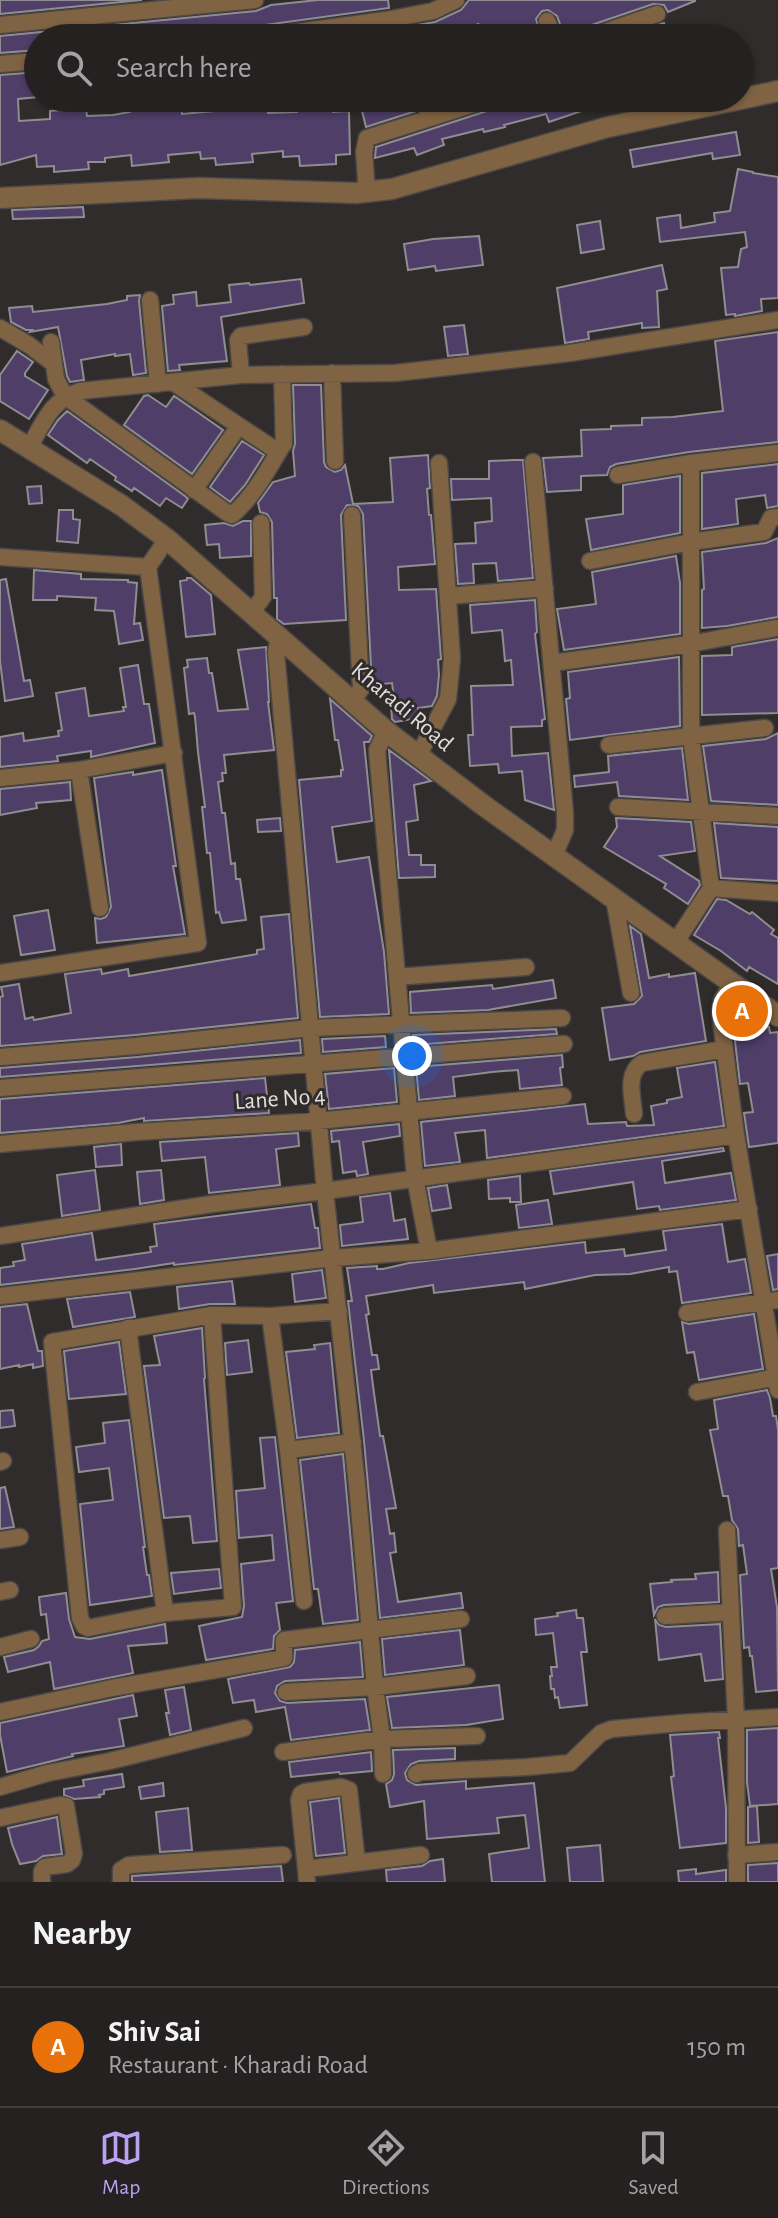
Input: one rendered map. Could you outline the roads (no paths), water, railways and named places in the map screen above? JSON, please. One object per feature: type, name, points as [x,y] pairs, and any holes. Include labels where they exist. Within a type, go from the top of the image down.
[{"type":"street","points":[[0,25],[255,0]]},
{"type":"street","points":[[348,24],[433,11],[456,0]]},
{"type":"street","points":[[628,24],[657,14]]},
{"type":"street","points":[[0,64],[24,62]]},
{"type":"street","points":[[754,96],[778,91]]},
{"type":"street","points":[[427,112],[429,117]]},
{"type":"street","points":[[367,192],[364,152],[367,138],[446,112]]},
{"type":"street","points":[[0,198],[198,188],[367,192],[392,189],[608,127],[679,112]]},
{"type":"street","points":[[150,300],[166,383],[274,449],[282,446]]},
{"type":"street","points":[[29,448],[52,406],[65,396],[80,391],[241,375],[395,373],[541,357],[778,320]]},
{"type":"street","points":[[241,375],[238,340],[241,336],[304,327]]},
{"type":"street","points":[[0,328],[54,364]]},
{"type":"street","points":[[51,342],[56,379],[65,396],[232,515],[266,474],[284,444],[282,374]]},
{"type":"street","points":[[332,373],[335,461]]},
{"type":"street","points":[[194,490],[239,426]]},
{"type":"street","name":"Kharadi Road","points":[[0,430],[121,505],[167,539],[418,756],[778,1016]]},
{"type":"street","points":[[618,475],[778,453]]},
{"type":"street","points":[[533,462],[565,813],[565,830],[554,856]]},
{"type":"street","points":[[418,756],[448,699],[452,659],[439,463]]},
{"type":"street","points":[[675,943],[711,888],[691,736],[691,463]]},
{"type":"street","points":[[352,515],[361,689],[352,701]]},
{"type":"street","points":[[590,561],[764,532],[771,518],[778,517]]},
{"type":"street","points":[[252,612],[263,597],[261,523]]},
{"type":"street","points":[[0,973],[198,943],[148,567],[167,539]]},
{"type":"street","points":[[0,557],[148,567]]},
{"type":"street","points":[[448,596],[545,588]]},
{"type":"street","points":[[552,663],[690,644],[776,628]]},
{"type":"street","points":[[279,637],[276,652],[318,1121],[353,1442],[383,1774]]},
{"type":"street","points":[[609,745],[765,728]]},
{"type":"street","points":[[386,731],[377,750],[415,1178],[429,1251]]},
{"type":"street","points":[[0,778],[79,770],[174,753]]},
{"type":"street","points":[[79,770],[100,908]]},
{"type":"street","points":[[618,807],[778,816]]},
{"type":"street","points":[[711,888],[778,893]]},
{"type":"street","points":[[614,898],[631,993]]},
{"type":"street","points":[[397,977],[526,967]]},
{"type":"street","points":[[697,1392],[777,1382],[771,1301],[749,1209],[720,1013],[722,1000],[732,983]]},
{"type":"street","points":[[0,1057],[310,1028],[562,1018]]},
{"type":"street","points":[[0,1088],[564,1044]]},
{"type":"street","points":[[634,1114],[631,1081],[636,1067],[642,1063],[725,1049]]},
{"type":"street","name":"Lane No 4","points":[[0,1144],[318,1121],[563,1096]]},
{"type":"street","points":[[0,1236],[212,1204],[736,1135]]},
{"type":"street","points":[[0,1296],[333,1258],[429,1251],[749,1209]]},
{"type":"street","points":[[687,1313],[771,1301]]},
{"type":"street","points":[[212,1315],[233,1607],[165,1613],[88,1628],[80,1618],[52,1342],[212,1315],[270,1316],[339,1311]]},
{"type":"street","points":[[270,1316],[304,1601]]},
{"type":"street","points":[[128,1328],[165,1613]]},
{"type":"street","points":[[288,1450],[353,1442]]},
{"type":"street","points":[[727,1530],[736,1720],[737,1882]]},
{"type":"street","points":[[0,1540],[20,1537]]},
{"type":"street","points":[[665,1616],[731,1612]]},
{"type":"street","points":[[0,1712],[112,1688],[284,1658],[284,1640],[461,1619]]},
{"type":"street","points":[[0,1647],[31,1639]]},
{"type":"street","points":[[286,1692],[375,1687],[467,1676]]},
{"type":"street","points":[[416,1774],[570,1763],[601,1733],[612,1729],[778,1717]]},
{"type":"street","points":[[0,1787],[244,1728]]},
{"type":"street","points":[[283,1752],[382,1739],[477,1736]]},
{"type":"street","points":[[357,1863],[349,1790],[341,1787],[301,1794],[306,1876],[357,1863],[421,1855]]},
{"type":"street","points":[[0,1818],[66,1806],[74,1854],[67,1864],[45,1867],[42,1882]]},
{"type":"street","points":[[736,1855],[778,1852]]},
{"type":"street","points":[[121,1882],[121,1870],[129,1865],[283,1855]]},
{"type":"place","name":"Shiv Sai","points":[[742,1011]]}]
